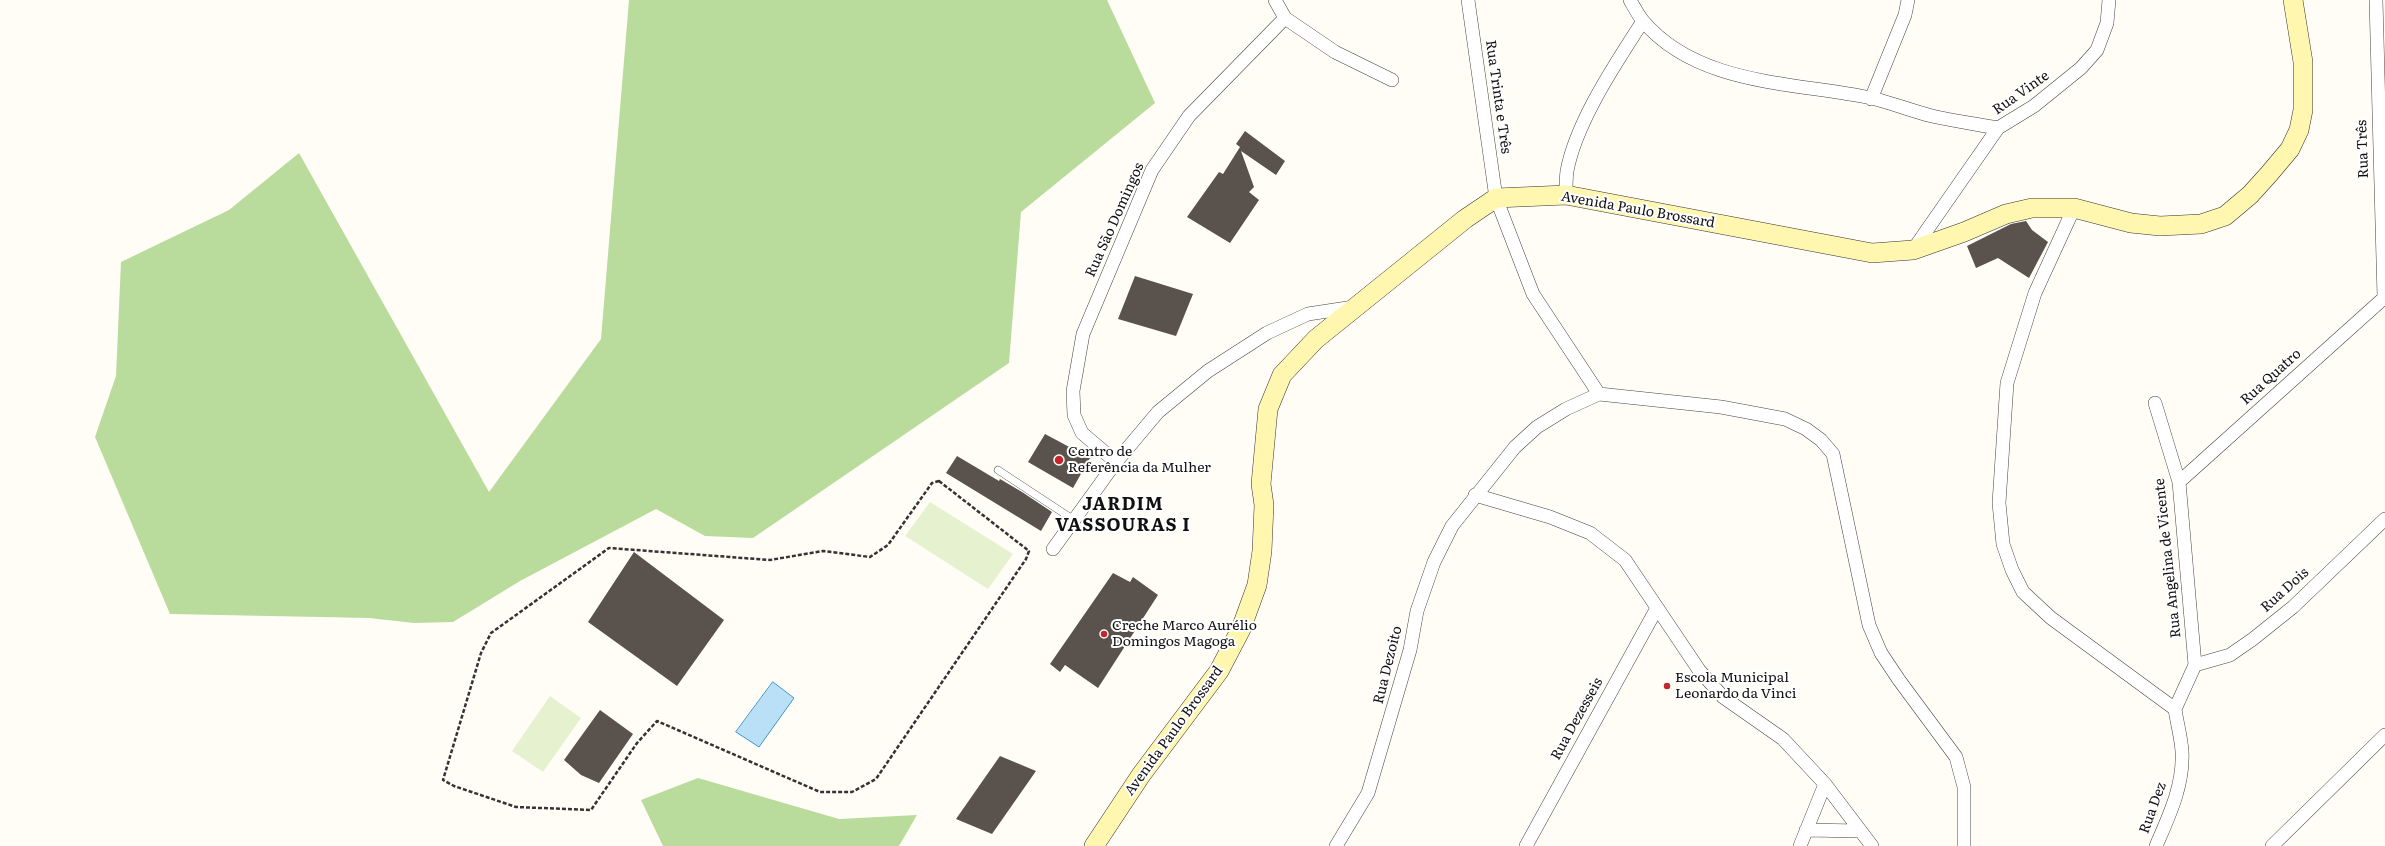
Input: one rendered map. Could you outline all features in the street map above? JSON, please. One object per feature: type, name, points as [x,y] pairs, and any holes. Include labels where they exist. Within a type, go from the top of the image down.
[{"type":"main road","name":"Avenida Paulo Brossard","points":[[1094,846],[1141,775],[1219,671],[1241,629],[1257,585],[1262,551],[1264,505],[1261,484],[1268,409],[1282,375],[1316,340],[1465,219],[1496,198],[1566,195],[1872,253],[1913,250],[2012,213],[2032,208],[2074,208],[2130,223],[2160,226],[2201,224],[2225,216],[2250,195],[2290,148],[2299,130],[2303,110],[2303,62],[2293,0]]},
{"type":"street","points":[[1275,0],[1285,18],[1335,52],[1392,80]]},
{"type":"street","name":"Rua Trinta e Três","points":[[1468,0],[1496,198],[1533,294],[1599,394]]},
{"type":"street","points":[[1630,0],[1643,21],[1666,42],[1688,57],[1708,66],[1763,81],[1871,98],[1932,116],[1998,128]]},
{"type":"street","points":[[1871,98],[1906,15],[1908,0]]},
{"type":"street","name":"Rua Vinte","points":[[1913,250],[1998,128],[2034,106],[2081,68],[2097,50],[2106,23],[2109,0]]},
{"type":"street","name":"Rua Três","points":[[2376,0],[2385,297]]},
{"type":"street","name":"Rua São Domingos","points":[[1116,462],[1082,433],[1074,415],[1073,391],[1083,334],[1127,226],[1152,170],[1189,116],[1285,18]]},
{"type":"street","points":[[1566,195],[1567,171],[1573,148],[1586,118],[1611,72],[1643,21]]},
{"type":"street","points":[[2074,208],[2035,293],[2006,383],[1999,503],[2003,544],[2012,570],[2023,592],[2051,618],[2175,709]]},
{"type":"street","name":"Rua Quatro","points":[[2179,482],[2385,297]]},
{"type":"street","points":[[1053,549],[1116,462],[1158,412],[1208,371],[1267,333],[1308,314],[1355,307]]},
{"type":"street","points":[[1599,394],[1720,407],[1785,419],[1806,429],[1822,440],[1833,454],[1868,625],[1881,653],[1899,680],[1956,757],[1964,787],[1964,846]]},
{"type":"street","name":"Rua Dezoito","points":[[1336,846],[1368,793],[1410,650],[1417,611],[1434,562],[1452,526],[1475,494],[1515,447],[1537,427],[1566,409],[1599,394]]},
{"type":"street","name":"Rua Angelina de Vicente","points":[[2155,403],[2179,482],[2195,665],[2175,709]]},
{"type":"street","points":[[1475,494],[1550,517],[1590,533],[1625,560],[1700,670],[1723,697],[1784,739],[1825,784],[1859,831],[1872,846]]},
{"type":"street","name":"Rua Dois","points":[[2195,665],[2230,655],[2253,639],[2293,607],[2385,519]]},
{"type":"street","name":"Rua Dezesseis","points":[[1526,846],[1657,608]]},
{"type":"street","name":"Rua Dez","points":[[2156,846],[2171,812],[2180,783],[2182,752],[2175,709]]},
{"type":"street","points":[[2272,846],[2385,734]]},
{"type":"street","points":[[1800,846],[1825,784]]},
{"type":"street","points":[[1806,830],[1859,831]]},
{"type":"lane","points":[[998,470],[1074,520]]},
{"type":"path","points":[[939,481],[1029,550],[1026,559],[876,779],[852,792],[820,792],[657,721],[637,743],[591,810],[516,807],[454,786],[443,780],[481,653],[491,633],[609,548],[764,560],[823,550],[870,557],[888,544],[932,483],[939,481]]},
{"type":"green space","points":[[629,0],[1107,0],[1155,103],[1021,212],[1009,363],[753,538],[705,536],[656,509],[520,581],[453,622],[414,623],[369,618],[170,614],[95,437],[116,376],[121,262],[229,210],[299,153],[489,492],[601,339]]},
{"type":"green space","points":[[930,502],[1013,554],[988,589],[905,536]]},
{"type":"green space","points":[[550,696],[581,718],[543,772],[512,751]]},
{"type":"green space","points":[[698,778],[839,819],[917,815],[899,846],[663,846],[641,800]]},
{"type":"water","points":[[773,682],[794,698],[759,747],[736,732]]},
{"type":"building","points":[[1245,131],[1285,161],[1276,175],[1241,151],[1254,187],[1249,192],[1259,200],[1230,243],[1187,217],[1219,172],[1223,174],[1240,147],[1236,144]]},
{"type":"building","points":[[2026,221],[2032,230],[2048,242],[2029,278],[1998,258],[1976,268],[1967,246],[2011,224]]},
{"type":"building","points":[[1135,276],[1193,294],[1176,336],[1118,319]]},
{"type":"building","name":"Centro de Referência da Mulher","points":[[1045,434],[1090,458],[1073,488],[1028,462]]},
{"type":"building","points":[[957,456],[999,481],[1000,479],[1052,512],[1041,531],[946,473]]},
{"type":"building","points":[[634,552],[724,620],[677,686],[588,622]]},
{"type":"building","points":[[1113,573],[1130,582],[1133,577],[1158,595],[1098,688],[1065,665],[1060,672],[1050,664]]},
{"type":"building","points":[[600,710],[633,734],[599,783],[581,775],[564,760]]},
{"type":"building","points":[[1000,756],[1036,771],[992,834],[956,819]]},
{"type":"place","name":"Centro de Referência da Mulher","points":[[1059,460]]},
{"type":"place","name":"Creche Marco Aurélio Domingos Magoga","points":[[1104,634]]},
{"type":"place","name":"Escola Municipal Leonardo da Vinci","points":[[1667,686]]},
{"type":"district","name":"JARDIM VASSOURAS I","points":[[1123,515]]}]
